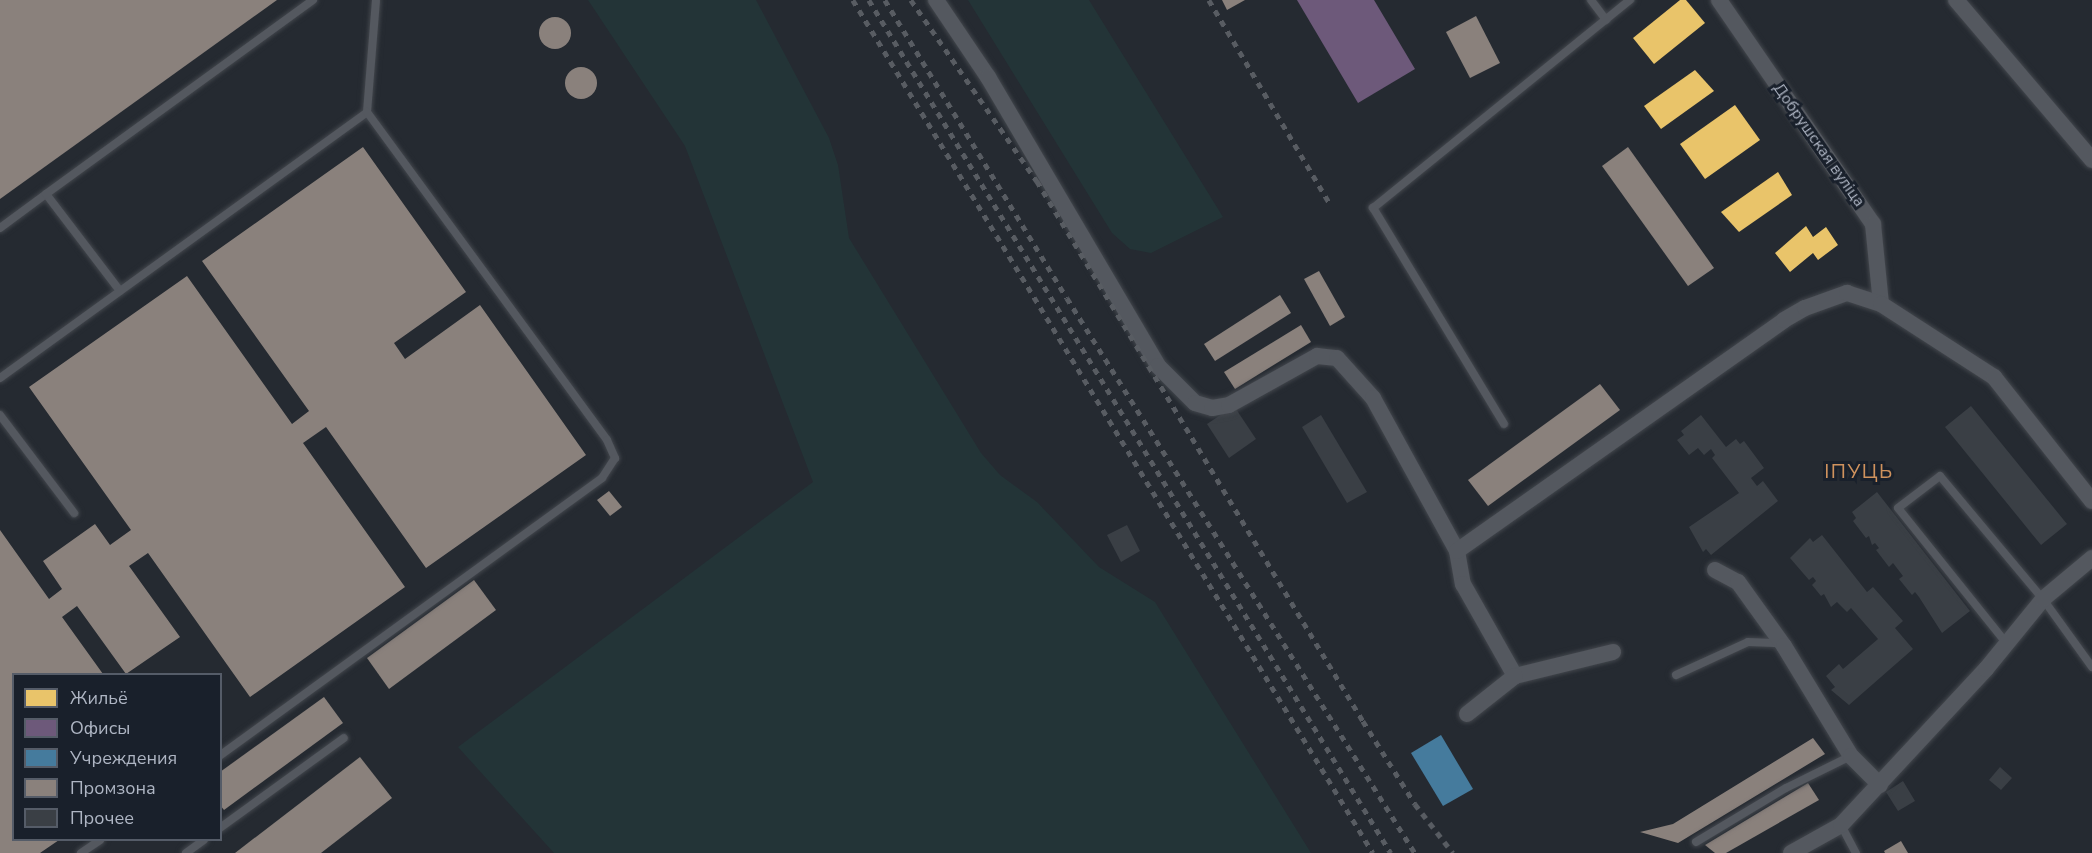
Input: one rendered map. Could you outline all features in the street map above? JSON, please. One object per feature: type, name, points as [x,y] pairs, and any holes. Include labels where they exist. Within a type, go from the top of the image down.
[{"type":"street","points":[[936,0],[988,77],[1158,366],[1195,403],[1212,408],[1229,405],[1317,356],[1337,358],[1373,398],[1457,551],[1463,584],[1515,676]]},
{"type":"street","name":"Добрушская вуліца","points":[[1719,0],[1873,224],[1881,304]]},
{"type":"street","points":[[1956,0],[2092,160]]},
{"type":"street","points":[[1457,551],[1805,308],[1846,293],[1881,304],[1994,377],[2092,501]]},
{"type":"street","points":[[1791,853],[1841,825],[2007,644],[2043,599],[2092,558]]},
{"type":"street","points":[[1715,570],[1738,582],[1782,643],[1851,756],[1880,785]]},
{"type":"street","points":[[1467,714],[1515,676],[1612,652]]},
{"type":"lane","points":[[0,228],[313,0]]},
{"type":"lane","points":[[222,755],[602,478],[615,458],[607,440],[367,112],[376,0]]},
{"type":"lane","points":[[1592,0],[1606,20]]},
{"type":"lane","points":[[1503,424],[1374,208],[1630,0]]},
{"type":"lane","points":[[0,378],[367,112]]},
{"type":"lane","points":[[46,194],[120,291]]},
{"type":"lane","points":[[0,415],[74,513]]},
{"type":"lane","points":[[2007,644],[1898,508],[1940,476],[2043,599],[2092,667]]},
{"type":"lane","points":[[1676,675],[1748,642],[1782,643]]},
{"type":"lane","points":[[222,827],[344,738]]},
{"type":"lane","points":[[1696,842],[1786,788],[1851,756]]},
{"type":"lane","points":[[1841,825],[1856,853]]},
{"type":"lane","points":[[81,853],[99,841]]},
{"type":"lane","points":[[186,853],[203,841]]},
{"type":"shaded area","points":[[588,0],[756,0],[829,138],[838,165],[849,238],[981,453],[1000,475],[1037,502],[1099,567],[1155,602],[1311,853],[554,853],[458,747],[813,482],[685,146]]},
{"type":"shaded area","points":[[968,0],[1089,0],[1223,217],[1151,253],[1130,249],[1112,233]]},
{"type":"building: Жильё","points":[[1680,0],[1686,0],[1705,23],[1654,64],[1633,38]]},
{"type":"building: Жильё","points":[[1695,70],[1714,91],[1661,129],[1644,106]]},
{"type":"building: Жильё","points":[[1735,105],[1760,140],[1705,179],[1680,144]]},
{"type":"building: Жильё","points":[[1778,172],[1792,195],[1739,232],[1721,212]]},
{"type":"building: Жильё","points":[[1806,226],[1813,237],[1826,227],[1838,245],[1818,260],[1813,253],[1790,272],[1775,253]]},
{"type":"building: Офисы","points":[[1297,0],[1374,0],[1415,69],[1358,103]]},
{"type":"building: Учреждения","points":[[1441,735],[1473,789],[1443,806],[1411,753]]},
{"type":"building: Промзона","points":[[0,0],[277,0],[0,199]]},
{"type":"building: Промзона","points":[[1222,0],[1245,0],[1227,10]]},
{"type":"building: Промзона","points":[[1476,16],[1500,63],[1470,78],[1446,32]]},
{"type":"building: Промзона","points":[[555,17],[566,22],[571,33],[566,44],[555,49],[544,44],[539,33],[544,22]]},
{"type":"building: Промзона","points":[[581,67],[592,72],[597,83],[592,94],[581,99],[570,94],[565,83],[570,72]]},
{"type":"building: Промзона","points":[[363,147],[466,292],[394,343],[405,359],[480,305],[586,455],[426,568],[326,427],[303,443],[405,587],[250,697],[148,553],[129,566],[180,637],[125,673],[77,606],[62,617],[102,673],[12,673],[12,841],[58,841],[40,853],[0,853],[0,530],[49,599],[62,589],[43,561],[95,524],[110,545],[131,530],[29,387],[187,276],[292,424],[309,411],[202,261]]},
{"type":"building: Промзона","points":[[1628,147],[1714,268],[1688,286],[1602,166]]},
{"type":"building: Промзона","points":[[1319,271],[1345,317],[1330,326],[1304,279]]},
{"type":"building: Промзона","points":[[1280,295],[1291,313],[1215,361],[1204,344]]},
{"type":"building: Промзона","points":[[1301,325],[1311,342],[1235,389],[1224,372]]},
{"type":"building: Промзона","points":[[1600,384],[1620,410],[1488,506],[1468,480]]},
{"type":"building: Промзона","points":[[609,491],[622,507],[610,516],[597,500]]},
{"type":"building: Промзона","points":[[474,580],[496,610],[389,689],[367,658]]},
{"type":"building: Промзона","points":[[324,697],[343,723],[224,810],[222,808],[222,771]]},
{"type":"building: Промзона","points":[[1813,738],[1825,754],[1678,843],[1640,832],[1673,824]]},
{"type":"building: Промзона","points":[[360,757],[392,798],[321,853],[235,853]]},
{"type":"building: Промзона","points":[[1808,783],[1819,800],[1726,853],[1715,853],[1705,845]]},
{"type":"building: Промзона","points":[[1901,841],[1908,853],[1885,853],[1884,851]]},
{"type":"building: Прочее","points":[[1234,406],[1256,439],[1229,458],[1207,424]]},
{"type":"building: Прочее","points":[[1971,406],[2067,524],[2041,545],[1945,427]]},
{"type":"building: Прочее","points":[[1321,415],[1367,492],[1347,503],[1302,427]]},
{"type":"building: Прочее","points":[[1701,415],[1726,447],[1736,439],[1740,444],[1744,441],[1764,468],[1751,478],[1757,486],[1763,481],[1778,501],[1711,555],[1706,549],[1703,552],[1689,527],[1739,493],[1712,458],[1715,455],[1711,449],[1704,455],[1698,448],[1689,455],[1677,440],[1684,435],[1681,431]]},
{"type":"building: Прочее","points":[[1877,492],[1970,611],[1942,633],[1919,597],[1915,592],[1912,595],[1899,579],[1903,576],[1893,563],[1889,567],[1876,550],[1879,548],[1875,543],[1872,545],[1869,536],[1866,538],[1853,521],[1856,518],[1852,512]]},
{"type":"building: Прочее","points":[[1127,525],[1140,551],[1121,562],[1107,535]]},
{"type":"building: Прочее","points":[[1822,535],[1867,592],[1873,587],[1903,621],[1895,628],[1913,649],[1849,705],[1831,690],[1835,687],[1826,676],[1839,664],[1843,669],[1878,639],[1851,608],[1847,612],[1837,602],[1831,607],[1824,594],[1821,596],[1812,585],[1816,581],[1813,577],[1809,580],[1790,558],[1810,538],[1813,542]]},
{"type":"building: Прочее","points":[[2000,767],[2012,778],[2001,790],[1989,780]]},
{"type":"building: Прочее","points":[[1903,781],[1915,801],[1898,811],[1886,792]]},
{"type":"railway","points":[[853,0],[1373,853]]},
{"type":"railway","points":[[869,0],[1391,853]]},
{"type":"railway","points":[[885,0],[1067,298],[1415,853]]},
{"type":"railway","points":[[911,0],[1037,181],[1363,721],[1415,804],[1453,853]]},
{"type":"railway","points":[[1209,0],[1329,202]]},
{"type":"district","name":"ІПУЦЬ","points":[[1859,471]]}]
